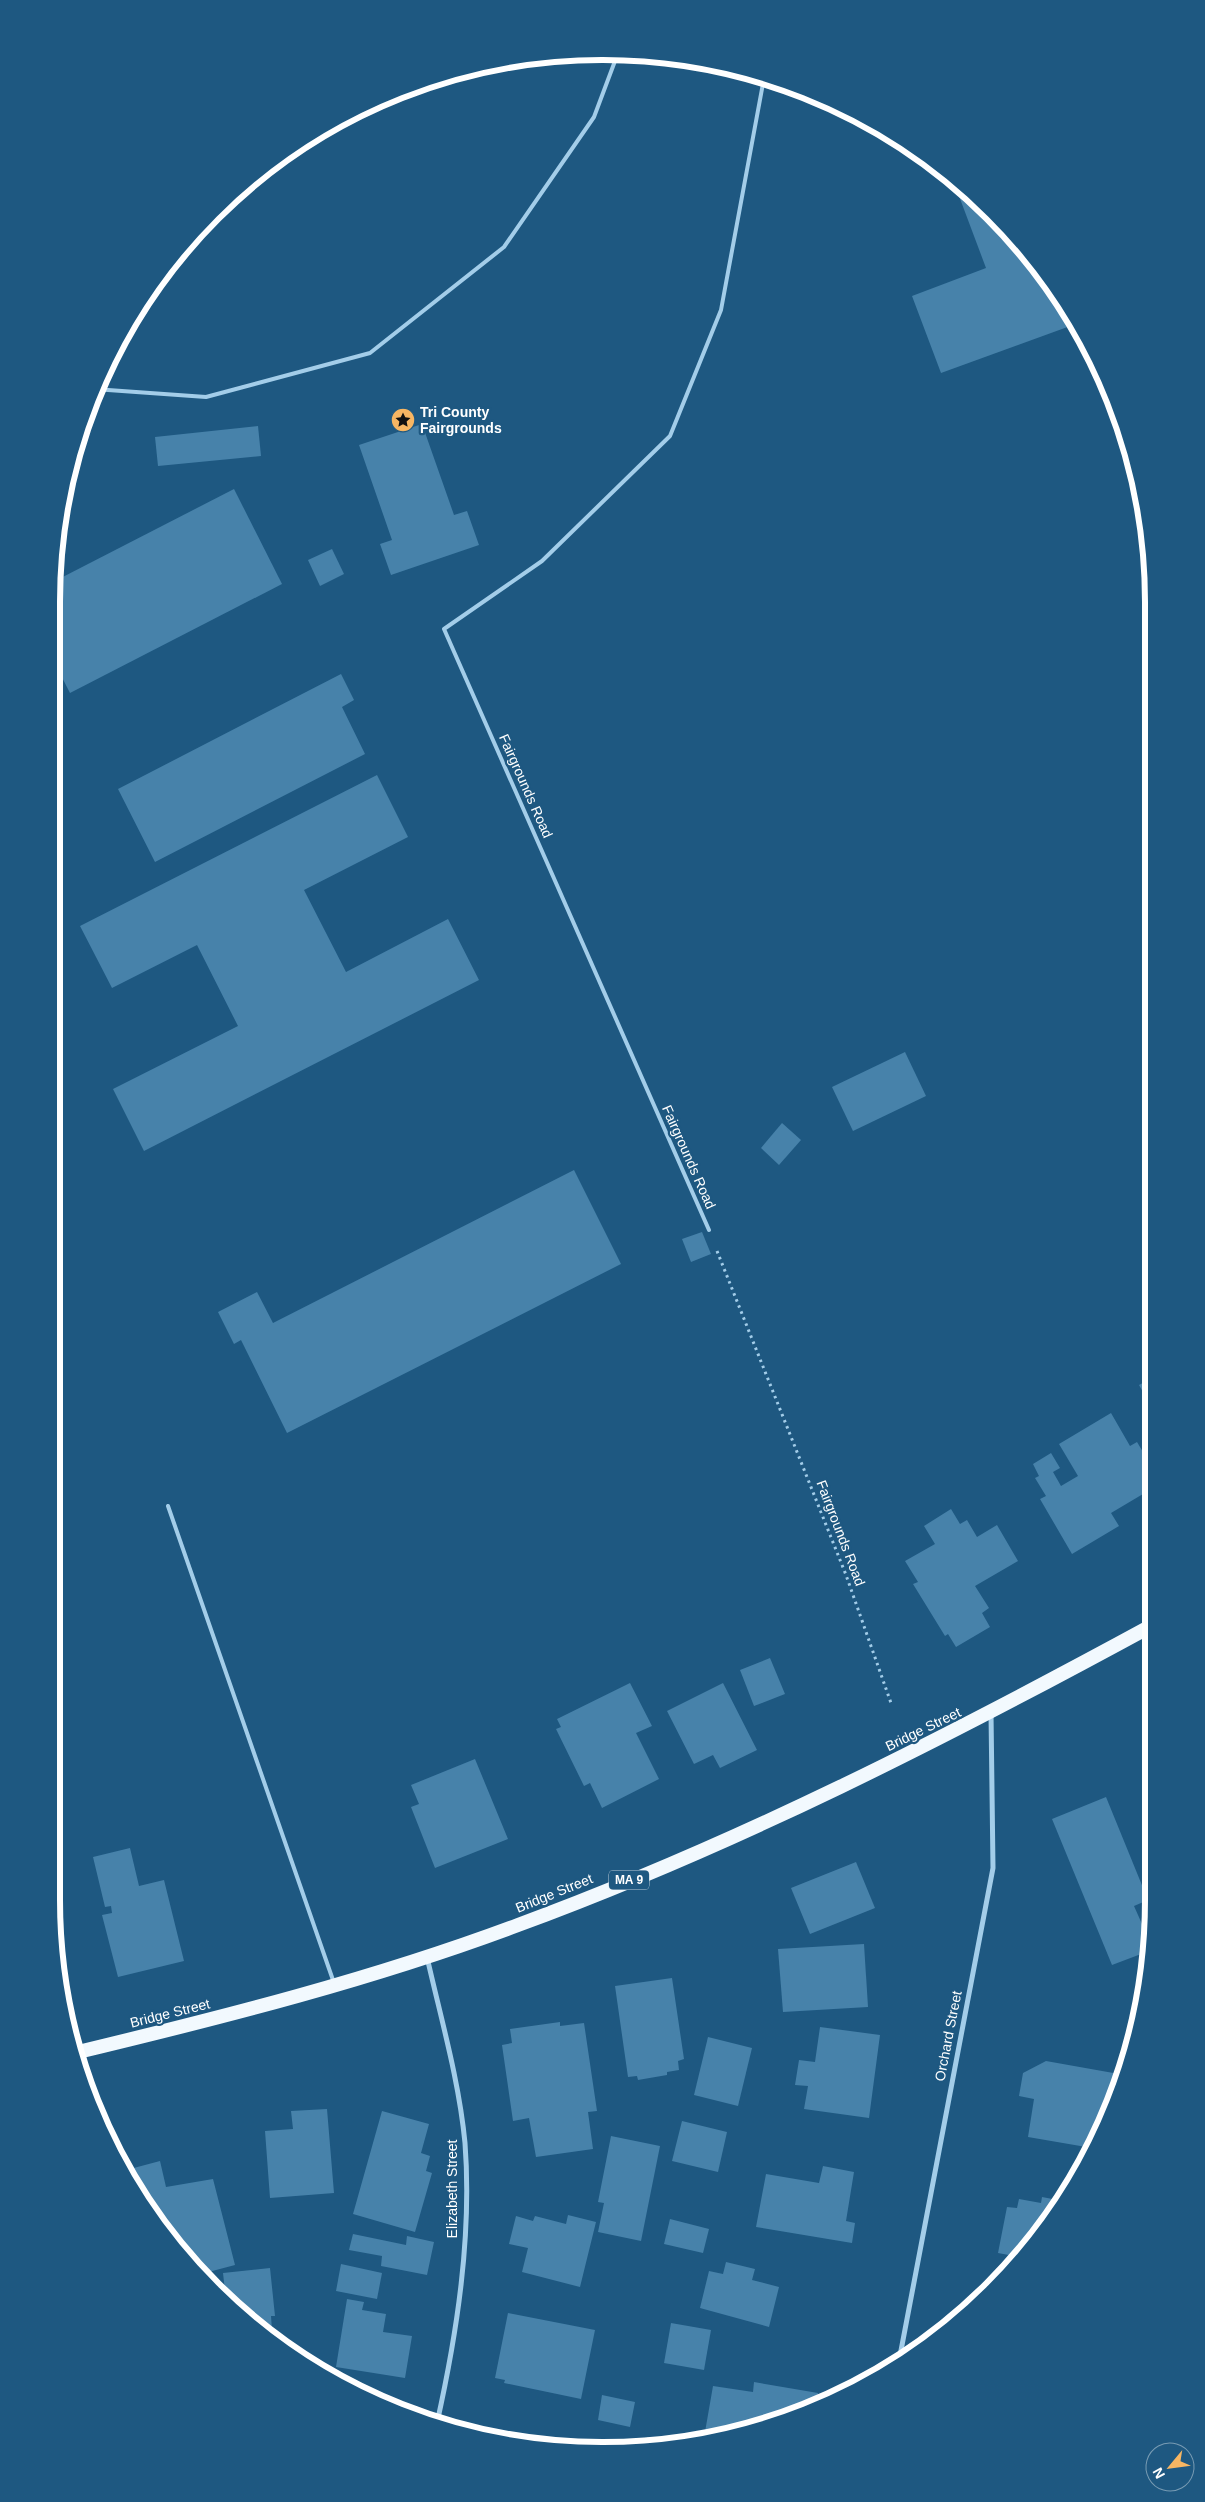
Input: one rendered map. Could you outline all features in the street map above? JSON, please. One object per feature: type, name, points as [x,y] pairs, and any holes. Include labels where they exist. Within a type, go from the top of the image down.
[{"type":"highway","name":"Bridge Street","points":[[82,2051],[167,2031],[335,1985],[427,1957],[520,1925],[755,1826],[908,1755],[991,1713],[1145,1629]]},
{"type":"street","name":"Orchard Street","points":[[900,2354],[992,1868],[991,1713]]},
{"type":"street","name":"Elizabeth Street","points":[[427,1957],[456,2081],[465,2144],[466,2182],[464,2240],[456,2318],[438,2416]]},
{"type":"lane","points":[[103,390],[206,397],[370,353],[504,246],[594,117],[615,60]]},
{"type":"lane","name":"Fairgrounds Road","points":[[709,1230],[444,629],[542,561],[670,436],[721,310],[763,84]]},
{"type":"lane","points":[[168,1506],[335,1985]]},
{"type":"path","name":"Fairgrounds Road","points":[[709,1230],[846,1576],[891,1703]]},
{"type":"building","points":[[958,193],[986,219],[1033,272],[1069,326],[941,373],[912,296],[986,268]]},
{"type":"building","points":[[422,424],[454,515],[467,511],[479,545],[391,575],[380,544],[392,540],[359,445]]},
{"type":"building","points":[[258,426],[261,456],[158,466],[155,437]]},
{"type":"building","points":[[234,489],[282,584],[70,693],[60,674],[61,578]]},
{"type":"building","points":[[332,549],[344,574],[320,586],[308,560]]},
{"type":"building","points":[[341,674],[354,700],[342,707],[365,754],[155,862],[118,789]]},
{"type":"building","points":[[377,775],[408,837],[304,890],[346,972],[448,919],[479,980],[144,1151],[113,1089],[238,1026],[197,945],[112,988],[80,926]]},
{"type":"building","points":[[905,1052],[926,1096],[853,1131],[832,1087]]},
{"type":"building","points":[[782,1123],[801,1140],[779,1165],[761,1148]]},
{"type":"building","points":[[574,1170],[621,1264],[287,1433],[241,1340],[234,1344],[218,1312],[257,1292],[273,1323]]},
{"type":"building","points":[[702,1232],[711,1254],[691,1262],[682,1239]]},
{"type":"building","points":[[1145,1382],[1145,1396],[1139,1385]]},
{"type":"building","points":[[1111,1413],[1130,1446],[1137,1442],[1145,1455],[1145,1497],[1143,1494],[1111,1513],[1119,1526],[1072,1554],[1040,1499],[1046,1496],[1035,1478],[1039,1476],[1033,1464],[1051,1453],[1060,1468],[1053,1472],[1061,1486],[1078,1476],[1059,1444]]},
{"type":"building","points":[[951,1509],[960,1524],[967,1520],[977,1537],[997,1525],[1018,1561],[975,1586],[989,1608],[982,1613],[990,1627],[956,1647],[948,1634],[945,1636],[913,1584],[918,1582],[905,1561],[935,1544],[924,1526]]},
{"type":"building","points":[[770,1658],[785,1694],[754,1706],[740,1670]]},
{"type":"building","points":[[630,1683],[652,1726],[636,1733],[659,1779],[602,1808],[590,1783],[584,1786],[556,1729],[561,1727],[557,1719]]},
{"type":"building","points":[[723,1683],[757,1750],[720,1768],[713,1755],[694,1764],[667,1711]]},
{"type":"building","points":[[475,1759],[508,1839],[435,1868],[411,1807],[419,1804],[411,1785]]},
{"type":"building","points":[[1106,1797],[1145,1893],[1145,1901],[1134,1906],[1144,1929],[1142,1954],[1112,1965],[1052,1819]]},
{"type":"building","points":[[130,1848],[139,1886],[164,1880],[184,1961],[118,1977],[102,1915],[112,1913],[111,1906],[105,1907],[93,1857]]},
{"type":"building","points":[[856,1862],[875,1908],[810,1934],[791,1888]]},
{"type":"building","points":[[864,1944],[868,2007],[783,2012],[778,1949]]},
{"type":"building","points":[[672,1978],[684,2059],[678,2061],[679,2070],[667,2072],[667,2075],[638,2080],[637,2076],[628,2077],[615,1986]]},
{"type":"building","points":[[560,2022],[560,2026],[584,2023],[597,2111],[588,2112],[593,2149],[536,2157],[529,2118],[513,2121],[502,2045],[512,2043],[510,2029]]},
{"type":"building","points":[[820,2027],[880,2035],[869,2118],[804,2109],[808,2086],[795,2085],[799,2060],[815,2062]]},
{"type":"building","points":[[708,2037],[752,2048],[738,2106],[694,2095]]},
{"type":"building","points":[[1046,2061],[1116,2073],[1104,2107],[1085,2147],[1028,2137],[1034,2099],[1019,2096],[1023,2073]]},
{"type":"building","points":[[327,2109],[334,2193],[270,2198],[265,2131],[293,2129],[291,2111]]},
{"type":"building","points":[[382,2111],[429,2124],[421,2153],[430,2156],[426,2171],[432,2173],[415,2232],[353,2214]]},
{"type":"building","points":[[682,2121],[727,2132],[718,2172],[672,2161]]},
{"type":"building","points":[[611,2136],[660,2146],[641,2241],[598,2232],[604,2203],[598,2202]]},
{"type":"building","points":[[160,2161],[166,2187],[213,2179],[235,2265],[209,2272],[172,2230],[151,2201],[132,2169]]},
{"type":"building","points":[[823,2166],[854,2172],[846,2221],[855,2223],[852,2243],[756,2227],[766,2174],[819,2183]]},
{"type":"building","points":[[1042,2197],[1055,2199],[1011,2256],[998,2253],[1007,2207],[1017,2208],[1019,2199],[1041,2203]]},
{"type":"building","points":[[568,2215],[596,2222],[580,2287],[522,2272],[528,2248],[509,2244],[516,2216],[533,2221],[535,2216],[566,2224]]},
{"type":"building","points":[[670,2219],[709,2229],[703,2253],[664,2244]]},
{"type":"building","points":[[353,2234],[406,2245],[407,2236],[434,2242],[427,2275],[381,2266],[382,2256],[349,2250]]},
{"type":"building","points":[[726,2262],[755,2269],[752,2280],[779,2287],[769,2327],[700,2308],[709,2271],[723,2274]]},
{"type":"building","points":[[341,2264],[382,2273],[377,2299],[336,2291]]},
{"type":"building","points":[[270,2268],[275,2316],[271,2316],[272,2330],[225,2288],[223,2273]]},
{"type":"building","points":[[347,2299],[364,2302],[362,2310],[386,2314],[383,2332],[412,2336],[405,2378],[336,2367]]},
{"type":"building","points":[[508,2313],[595,2330],[581,2399],[504,2383],[505,2380],[495,2378]]},
{"type":"building","points":[[671,2323],[711,2330],[704,2370],[664,2363]]},
{"type":"building","points":[[754,2382],[818,2393],[817,2398],[777,2413],[743,2424],[705,2432],[713,2386],[753,2392]]},
{"type":"building","points":[[602,2395],[635,2402],[630,2427],[598,2420]]},
{"type":"building","points":[[497,2430],[533,2437],[532,2437],[497,2432]]},
{"type":"building","points":[[647,2437],[657,2439],[646,2440]]},
{"type":"place","name":"Tri County Fairgrounds","points":[[403,420]]}]
